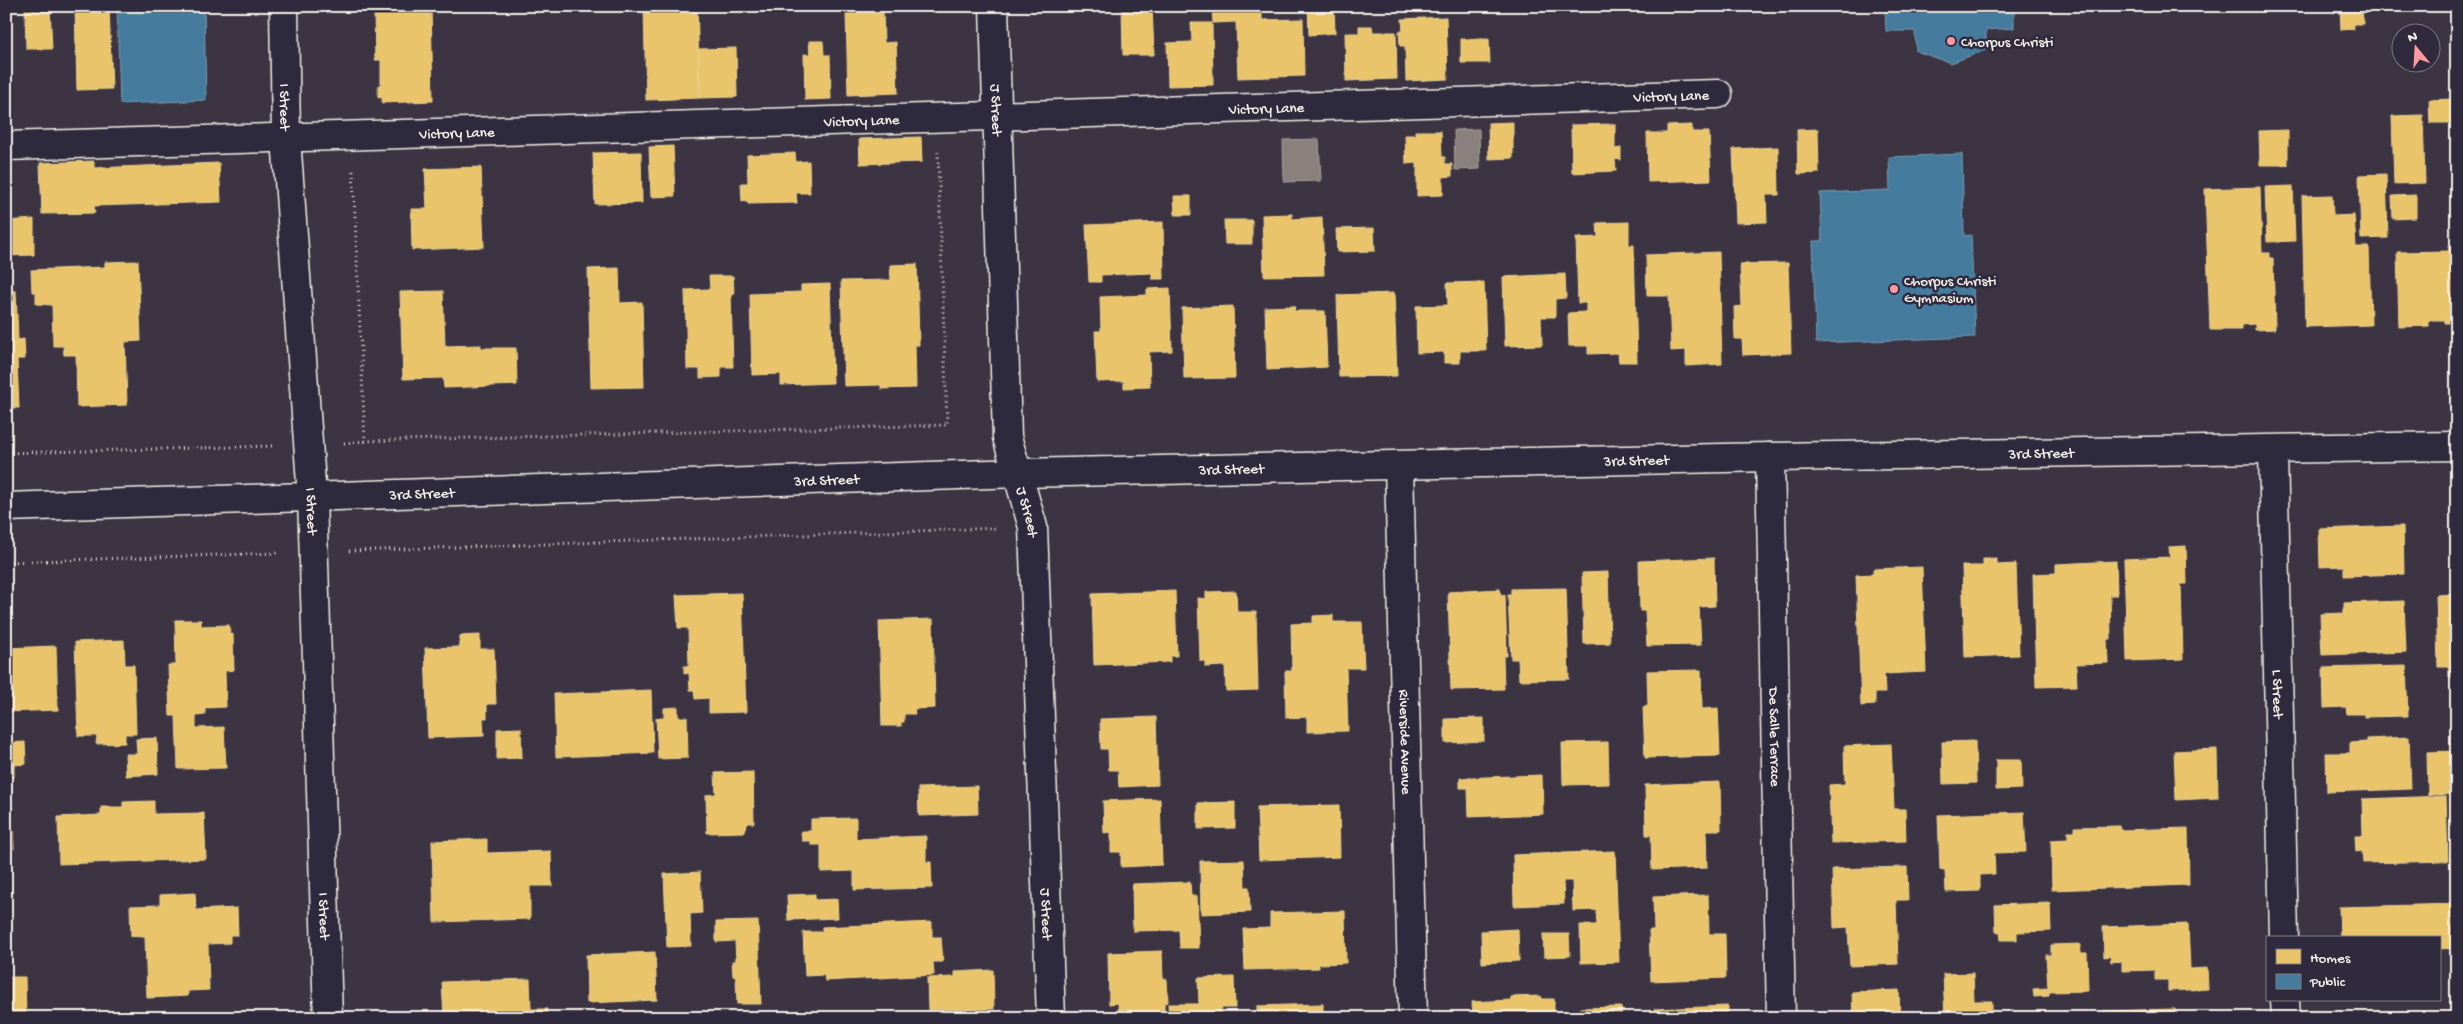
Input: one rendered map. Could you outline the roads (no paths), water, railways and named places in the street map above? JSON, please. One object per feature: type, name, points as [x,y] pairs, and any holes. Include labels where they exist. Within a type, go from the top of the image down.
[{"type":"street","name":"I Street","points":[[284,6],[286,138],[312,497],[328,1018]]},
{"type":"street","name":"J Street","points":[[994,6],[1007,437],[1020,473],[1034,526],[1051,1018]]},
{"type":"street","name":"Victory Lane","points":[[6,146],[1718,94]]},
{"type":"street","name":"3rd Street","points":[[6,507],[1020,473],[2132,450],[2272,450],[2457,446]]},
{"type":"street","name":"L Street","points":[[2272,450],[2284,936]]},
{"type":"street","name":"De Salle Terrace","points":[[1770,457],[1781,1018]]},
{"type":"street","name":"Riverside Avenue","points":[[1399,466],[1413,1018]]},
{"type":"street","points":[[2285,1002],[2286,1018]]},
{"type":"place","name":"Chorpus Christi","points":[[1951,41]]},
{"type":"place","name":"Chorpus Christi Gymnasium","points":[[1894,289]]}]
